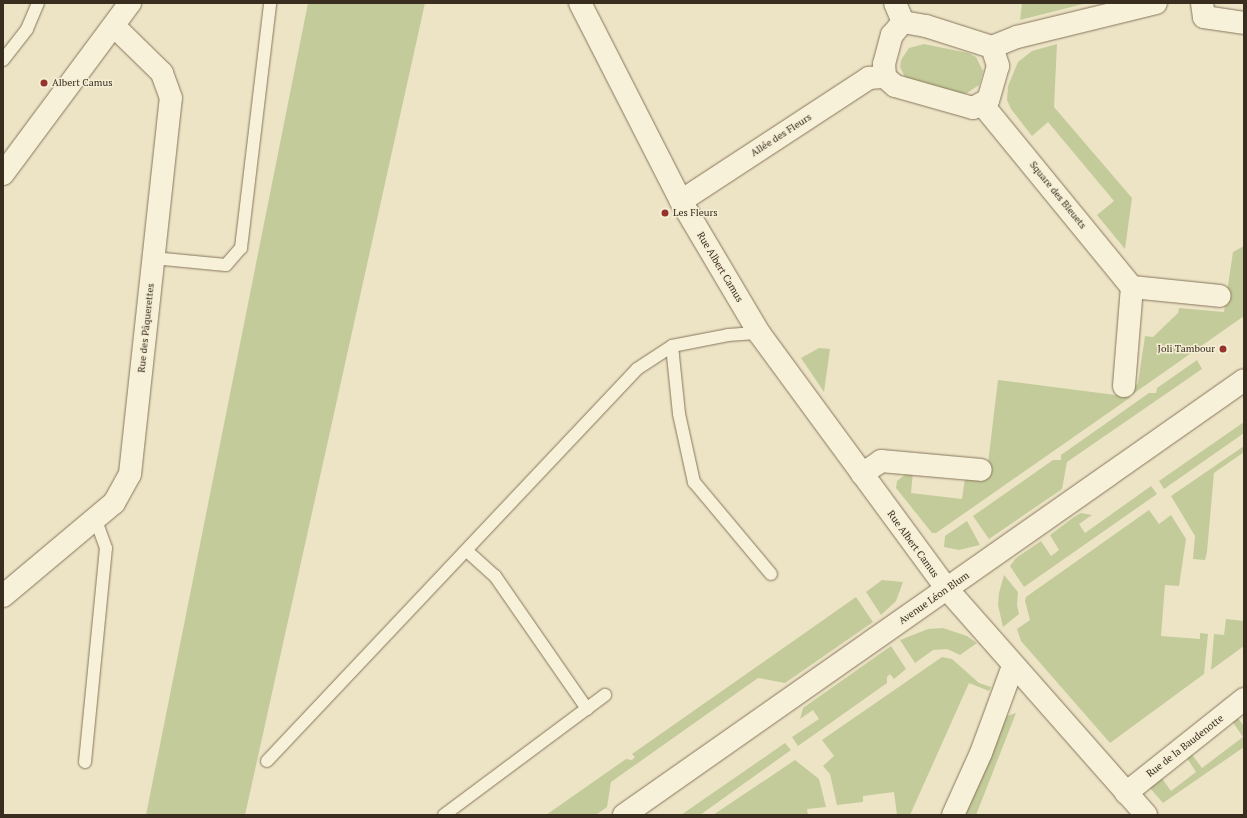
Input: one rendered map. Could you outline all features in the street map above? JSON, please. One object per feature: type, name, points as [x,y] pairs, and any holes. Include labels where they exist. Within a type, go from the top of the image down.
[{"type":"street","points":[[3,174],[130,3]]},
{"type":"street","name":"Rue Albert Camus","points":[[580,3],[681,201],[759,333],[946,589],[1146,815]]},
{"type":"street","points":[[992,47],[998,66],[988,100],[973,108],[895,86],[885,77],[884,64],[899,13],[926,26],[992,47],[1017,37],[1156,3]]},
{"type":"street","points":[[1202,3],[1204,17],[1244,23]]},
{"type":"street","name":"Rue des Pâquerettes","points":[[3,596],[96,520],[114,503],[130,474],[170,98],[162,73],[114,26]]},
{"type":"street","name":"Allée des Fleurs","points":[[681,201],[869,78],[885,77]]},
{"type":"street","name":"Square des Bleuets","points":[[982,104],[1132,286]]},
{"type":"street","points":[[1124,386],[1132,286],[1220,296]]},
{"type":"street","name":"Avenue Léon Blum","points":[[624,815],[1244,380]]},
{"type":"street","points":[[862,474],[881,461],[981,470]]},
{"type":"street","points":[[953,815],[981,753],[1014,666]]},
{"type":"street","name":"Rue de la Baudenotte","points":[[1126,793],[1244,699]]},
{"type":"lane","points":[[3,60],[27,29],[38,3]]},
{"type":"lane","points":[[154,258],[226,265],[241,248],[270,3]]},
{"type":"lane","points":[[267,761],[467,551],[637,369],[672,346],[728,335],[759,333]]},
{"type":"lane","points":[[672,346],[679,414],[694,482],[771,574]]},
{"type":"lane","points":[[85,762],[106,548],[96,520]]},
{"type":"lane","points":[[467,551],[495,576],[586,709]]},
{"type":"lane","points":[[444,815],[605,695]]},
{"type":"green space","points":[[308,3],[425,3],[245,815],[146,815]]},
{"type":"green space","points":[[1022,3],[1087,3],[1020,20]]},
{"type":"green space","points":[[924,44],[968,53],[976,57],[983,71],[979,85],[967,93],[960,94],[907,81],[900,67],[901,60],[909,48]]},
{"type":"green space","points":[[1057,44],[1054,107],[1132,198],[1125,249],[1097,215],[1114,201],[1048,122],[1032,136],[1011,109],[1007,100],[1008,86],[1018,62],[1032,51]]},
{"type":"green space","points":[[1244,246],[1244,316],[1133,394],[1132,391],[1138,383],[1145,336],[1153,337],[1178,313],[1179,308],[1224,312],[1233,252]]},
{"type":"green space","points":[[819,348],[830,349],[824,392],[801,358]]},
{"type":"green space","points":[[1197,360],[1202,369],[1067,462],[1062,489],[989,539],[973,516],[1053,460],[1061,460],[1061,455],[1149,393],[1156,393],[1157,388]]},
{"type":"green space","points":[[998,380],[1131,397],[936,533],[932,533],[896,488],[897,481],[907,473],[913,472],[911,493],[962,499],[965,478],[986,480]]},
{"type":"green space","points":[[1244,422],[1244,433],[1164,489],[1159,481]]},
{"type":"green space","points":[[1244,446],[1244,452],[1214,473],[1207,552],[1205,560],[1193,559],[1195,536],[1171,496]]},
{"type":"green space","points":[[1151,486],[1157,494],[1024,587],[1010,566],[1016,558],[1041,541],[1051,556],[1059,550],[1050,535],[1074,517],[1081,513],[1092,515],[1079,524],[1085,533]]},
{"type":"green space","points":[[1149,510],[1159,524],[1171,515],[1186,539],[1179,586],[1165,585],[1161,636],[1200,639],[1200,633],[1208,634],[1204,674],[1110,743],[1021,641],[1017,629],[1030,620],[1025,601],[1026,597]]},
{"type":"green space","points":[[967,521],[980,545],[959,550],[944,547],[945,536]]},
{"type":"green space","points":[[1004,575],[1018,592],[1017,605],[1019,614],[1003,627],[998,605],[999,593]]},
{"type":"green space","points":[[882,580],[903,582],[896,601],[881,615],[866,592]]},
{"type":"green space","points":[[856,597],[873,622],[785,683],[758,678],[611,782],[607,807],[596,815],[546,815],[626,759],[632,760],[635,757],[632,754]]},
{"type":"green space","points":[[1226,619],[1244,621],[1244,646],[1211,670],[1214,634],[1224,635]]},
{"type":"green space","points":[[943,628],[967,636],[977,643],[960,655],[947,649],[933,650],[915,663],[900,640],[928,629]]},
{"type":"green space","points":[[891,646],[906,669],[894,679],[890,674],[887,677],[887,683],[798,746],[792,737],[819,719],[813,710],[800,719],[803,708]]},
{"type":"green space","points":[[942,657],[952,659],[979,683],[991,687],[989,691],[969,683],[910,815],[897,815],[894,792],[863,796],[863,802],[837,805],[830,774],[823,766],[834,756],[822,740]]},
{"type":"green space","points":[[1016,713],[976,815],[963,815],[1007,716]]},
{"type":"green space","points":[[1237,717],[1244,726],[1244,747],[1163,803],[1150,788],[1159,774],[1171,791],[1196,772],[1185,755],[1190,752],[1202,768],[1243,737],[1232,721]]},
{"type":"green space","points":[[785,743],[791,750],[700,815],[681,815]]},
{"type":"green space","points":[[795,760],[819,779],[826,807],[807,809],[808,815],[713,815]]},
{"type":"place","name":"Albert Camus","points":[[44,83]]},
{"type":"place","name":"Les Fleurs","points":[[665,213]]},
{"type":"place","name":"Joli Tambour","points":[[1223,349]]}]
